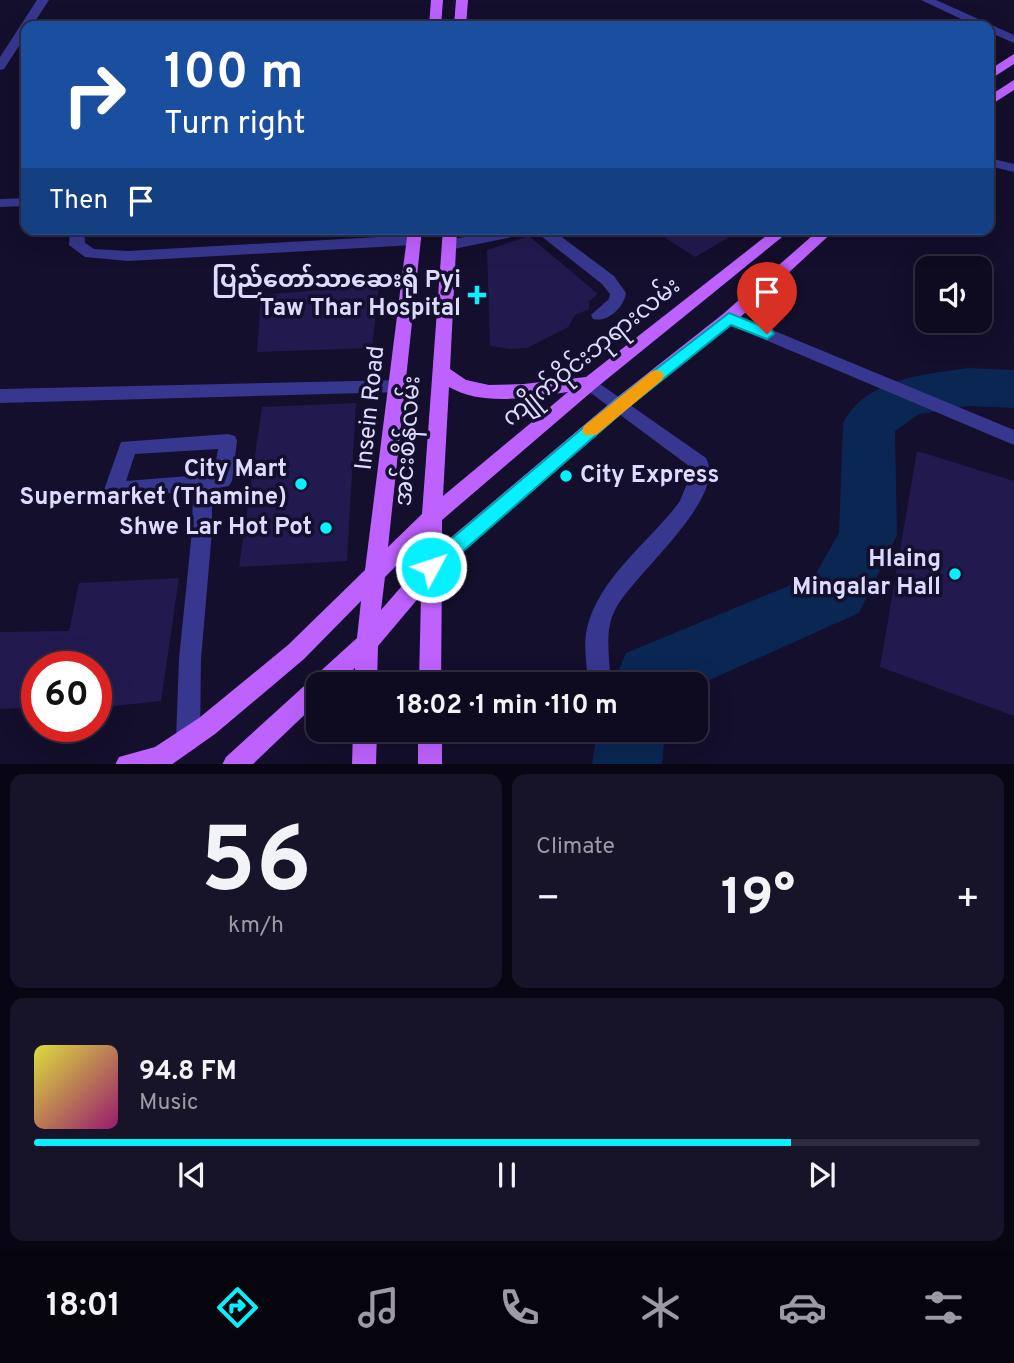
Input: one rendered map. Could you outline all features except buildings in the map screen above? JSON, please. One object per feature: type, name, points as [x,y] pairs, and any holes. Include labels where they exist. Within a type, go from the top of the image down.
[{"type":"main road","points":[[435,21],[437,0]]},
{"type":"main road","points":[[460,21],[462,0]]},
{"type":"main road","points":[[994,72],[1014,58]]},
{"type":"main road","points":[[994,98],[1014,84]]},
{"type":"main road","name":"ကျိုက်ဝိုင်းဘုရားလမ်း","points":[[132,764],[160,758],[188,740],[296,652],[432,517],[590,383],[777,235]]},
{"type":"main road","points":[[335,672],[368,642],[431,567],[621,404],[729,318],[822,235]]},
{"type":"main road","name":"အင်းစိန်လမ်း","points":[[430,672],[432,517],[450,237]]},
{"type":"main road","name":"Insein Road","points":[[377,569],[414,240]]},
{"type":"main road","points":[[442,372],[459,385],[478,390],[505,391],[590,383]]},
{"type":"main road","points":[[367,672],[377,569]]},
{"type":"main road","points":[[235,764],[306,699]]},
{"type":"main road","points":[[364,764],[365,742]]},
{"type":"main road","points":[[430,742],[430,764]]},
{"type":"street","points":[[31,21],[43,0]]},
{"type":"street","points":[[927,0],[974,21]]},
{"type":"street","points":[[994,30],[1014,39]]},
{"type":"street","points":[[3,71],[21,39]]},
{"type":"street","points":[[994,163],[1014,168]]},
{"type":"street","points":[[0,203],[21,202]]},
{"type":"street","points":[[77,235],[77,245],[90,254],[128,256],[414,240]]},
{"type":"street","points":[[450,237],[470,235]]},
{"type":"street","points":[[549,235],[608,280],[618,293],[617,300],[599,315]]},
{"type":"street","points":[[729,318],[1014,438]]},
{"type":"street","points":[[590,383],[699,463],[695,491],[678,519],[642,556],[608,604],[598,629],[599,672]]},
{"type":"street","points":[[0,396],[399,386]]},
{"type":"street","points":[[228,440],[222,481],[203,482],[152,487],[114,490],[128,447],[228,440]]},
{"type":"street","points":[[188,740],[190,659],[202,531],[203,482]]},
{"type":"waterway","points":[[656,672],[837,594],[868,535],[869,423],[905,397],[968,387],[1014,389]]},
{"type":"waterway","points":[[627,764],[630,742]]},
{"type":"slow traffic","points":[[590,431],[656,376]]},
{"type":"place","name":"ပြည်တော်သာဆေးရုံ Pyi Taw Thar Hospital","points":[[477,295]]},
{"type":"place","name":"City Express","points":[[566,476]]},
{"type":"place","name":"City Mart Supermarket (Thamine)","points":[[301,484]]},
{"type":"place","name":"Shwe Lar Hot Pot","points":[[326,528]]},
{"type":"place","name":"Hlaing Mingalar Hall","points":[[955,574]]},
{"type":"route","points":[[431,567],[621,404],[729,318],[767,334]]}]
